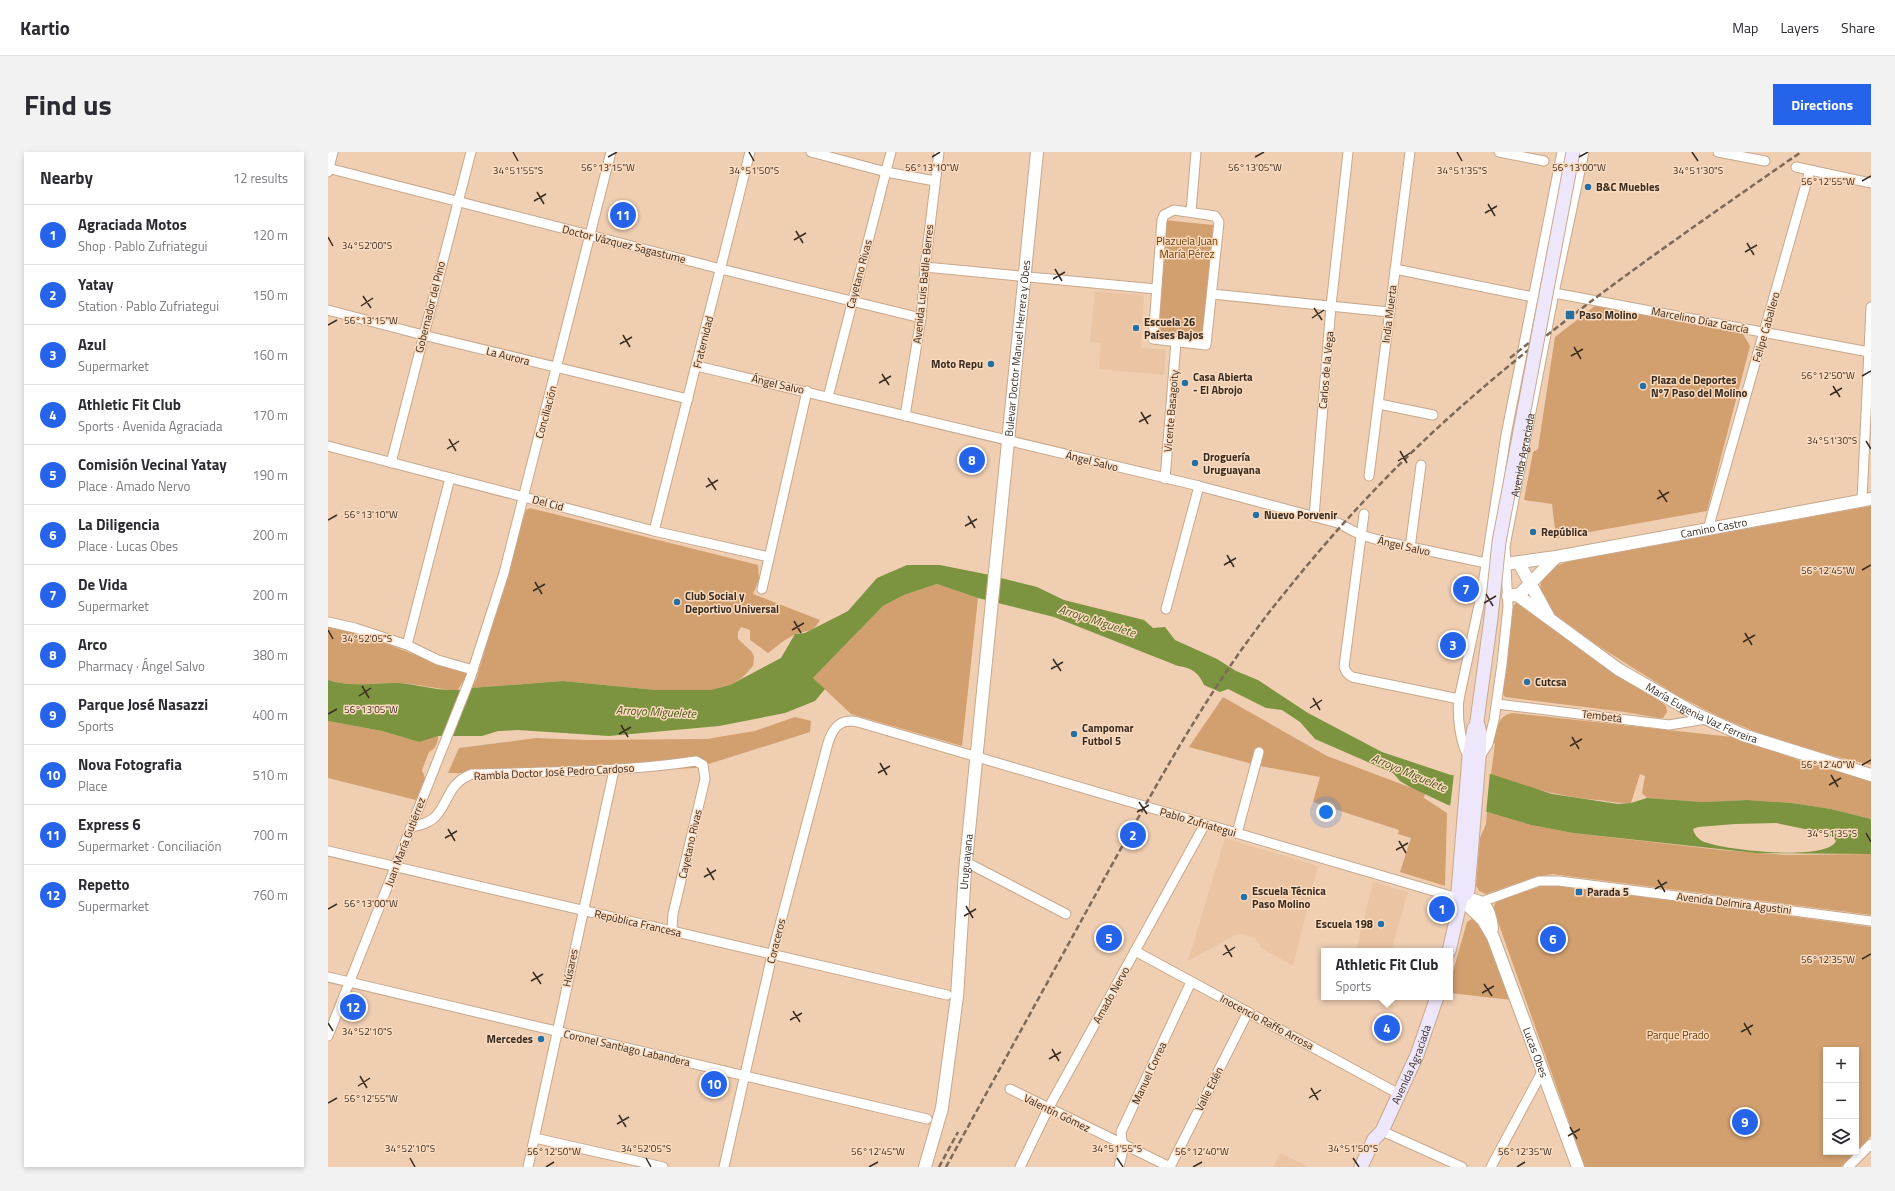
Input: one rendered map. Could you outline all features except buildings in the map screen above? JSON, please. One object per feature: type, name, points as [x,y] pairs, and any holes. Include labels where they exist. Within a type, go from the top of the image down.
[{"type":"main road","name":"Avenida Agraciada","points":[[1450,948],[1461,899],[1458,891],[1470,817],[1474,758],[1473,730],[1477,721],[1491,618],[1499,542],[1573,152]]},
{"type":"main road","name":"Avenida Agraciada","points":[[1361,1167],[1374,1138],[1382,1131],[1417,1055],[1436,1000]]},
{"type":"main road","name":"Avenida Agraciada","points":[[1370,1167],[1383,1141],[1382,1131]]},
{"type":"street","points":[[328,170],[333,152]]},
{"type":"street","name":"Gobernador del Pino","points":[[391,463],[471,152]]},
{"type":"street","name":"Conciliación","points":[[471,674],[504,573],[611,152]]},
{"type":"street","name":"Fraternidad","points":[[654,531],[750,152]]},
{"type":"street","points":[[810,152],[886,172],[935,181]]},
{"type":"street","name":"Cayetano Rivas","points":[[828,397],[891,152]]},
{"type":"street","name":"Avenida Luis Batlle Berres","points":[[905,416],[921,318],[925,267],[939,152]]},
{"type":"street","name":"Bulevar Doctor Manuel Herrera y Obes","points":[[990,626],[1037,152]]},
{"type":"street","points":[[1191,212],[1196,152]]},
{"type":"street","name":"Carlos de la Vega","points":[[1314,517],[1331,306],[1348,152]]},
{"type":"street","name":"India Muerta","points":[[1369,476],[1410,152]]},
{"type":"street","points":[[1499,152],[1544,161]]},
{"type":"street","name":"Avenida Agraciada","points":[[1562,152],[1506,435],[1482,591],[1459,699],[1458,707],[1463,746],[1474,758],[1488,744],[1497,704],[1513,596],[1505,564],[1505,546],[1554,293],[1584,152]]},
{"type":"street","points":[[1718,152],[1765,161]]},
{"type":"street","points":[[1796,167],[1871,183]]},
{"type":"street","name":"Doctor Vázquez Sagastume","points":[[328,170],[921,318]]},
{"type":"street","name":"Felipe Caballero","points":[[1708,529],[1810,170]]},
{"type":"street","points":[[1174,210],[1191,212],[1215,216],[1220,222],[1206,346],[1153,339],[1162,220],[1164,215],[1174,210]]},
{"type":"street","points":[[925,267],[1156,289]]},
{"type":"street","name":"Marcelino Díaz García","points":[[1395,269],[1533,297],[1547,299],[1554,293],[1869,352]]},
{"type":"street","points":[[1212,294],[1389,312]]},
{"type":"street","points":[[1867,500],[1871,307]]},
{"type":"street","name":"La Aurora","points":[[328,310],[423,335],[688,399]]},
{"type":"street","name":"Vicente Basagoity","points":[[1165,479],[1176,342]]},
{"type":"street","name":"Ángel Salvo","points":[[697,366],[807,391],[905,416],[1199,486],[1343,525],[1361,535],[1410,548],[1486,563]]},
{"type":"street","points":[[762,589],[807,391]]},
{"type":"street","points":[[1379,404],[1433,415]]},
{"type":"street","name":"Del Cid","points":[[328,446],[654,531],[769,556]]},
{"type":"street","points":[[1410,548],[1421,465]]},
{"type":"street","points":[[407,645],[450,478]]},
{"type":"street","points":[[1166,609],[1199,486]]},
{"type":"street","name":"Camino Castro","points":[[1486,563],[1519,563],[1556,557],[1867,500]]},
{"type":"street","points":[[1364,514],[1344,666],[1347,674],[1352,677],[1459,699]]},
{"type":"street","points":[[1513,596],[1530,583],[1556,557]]},
{"type":"street","name":"María Eugenia Vaz Ferreira","points":[[1519,563],[1549,619]]},
{"type":"street","name":"María Eugenia Vaz Ferreira","points":[[1482,591],[1513,596],[1549,619],[1592,652],[1618,669],[1670,701],[1706,719],[1743,735],[1871,775]]},
{"type":"street","points":[[328,622],[355,628],[407,645],[471,674]]},
{"type":"street","name":"Uruguayana","points":[[925,1167],[942,1108],[957,997],[966,866],[990,626]]},
{"type":"street","name":"Juan María Gutiérrez","points":[[328,1036],[471,674]]},
{"type":"street","name":"Tembetá","points":[[1497,704],[1669,725],[1706,719]]},
{"type":"street","name":"Pablo Zufriategui","points":[[843,722],[858,722],[1461,899]]},
{"type":"street","name":"Coraceros","points":[[724,1167],[772,955],[828,743],[834,728],[843,722]]},
{"type":"street","points":[[1237,834],[1259,752]]},
{"type":"street","name":"Cayetano Rivas","points":[[672,930],[673,914],[705,779],[703,765],[696,761]]},
{"type":"street","name":"Rambla Doctor José Pedro Cardoso","points":[[410,828],[436,816],[454,785],[461,779],[472,774],[614,770],[655,767],[696,761]]},
{"type":"street","name":"Húsares","points":[[528,1167],[556,1031],[614,770]]},
{"type":"street","name":"Amado Nervo","points":[[1020,1167],[1048,1109],[1205,824]]},
{"type":"street","name":"República Francesa","points":[[328,851],[395,868],[672,930],[772,955],[947,995]]},
{"type":"street","points":[[966,866],[1066,914]]},
{"type":"street","name":"Avenida Delmira Agustini","points":[[1482,902],[1539,882],[1559,881],[1871,921]]},
{"type":"street","points":[[1461,899],[1473,898],[1482,902]]},
{"type":"street","name":"Lucas Obes","points":[[1461,899],[1483,920],[1493,937],[1578,1167]]},
{"type":"street","name":"Lucas Obes","points":[[1482,902],[1490,918],[1493,937]]},
{"type":"street","name":"Inocencio Raffo Arrosa","points":[[1135,951],[1399,1094]]},
{"type":"street","name":"Coronel Santiago Labandera","points":[[328,977],[927,1119]]},
{"type":"street","name":"Manuel Correa","points":[[1119,1167],[1122,1154],[1121,1132],[1191,982]]},
{"type":"street","name":"Valle Edén","points":[[1170,1167],[1248,1012]]},
{"type":"street","points":[[1491,1167],[1542,1072]]},
{"type":"street","name":"Valentín Gómez","points":[[1010,1089],[1048,1109],[1170,1167]]},
{"type":"street","points":[[1382,1131],[1462,1167]]},
{"type":"street","points":[[535,1138],[663,1167]]},
{"type":"street","points":[[1848,1167],[1871,1144]]},
{"type":"shaded area","points":[[1095,291],[1144,295],[1141,348],[1166,350],[1164,375],[1099,369],[1101,343],[1090,342]]},
{"type":"shaded area","name":"Escuela Técnica Paso Molino","points":[[1225,838],[1318,866],[1293,966],[1260,947],[1260,944],[1254,938],[1241,934],[1235,935],[1188,961]]},
{"type":"shaded area","name":"Escuela 198","points":[[1373,882],[1408,892],[1392,948],[1357,948]]},
{"type":"shaded area","points":[[1280,1153],[1289,1157],[1308,1167],[1273,1167]]},
{"type":"green space","name":"Plazuela Juan María Pérez","points":[[1165,220],[1213,225],[1203,335],[1158,332]]},
{"type":"green space","name":"Plaza de Deportes Nº7 Paso del Molino","points":[[1595,306],[1743,334],[1750,346],[1707,511],[1556,538],[1552,504],[1524,500],[1533,452],[1538,449],[1555,337]]},
{"type":"green space","points":[[1871,506],[1871,765],[1788,745],[1722,718],[1678,696],[1576,632],[1553,613],[1540,591],[1543,578],[1549,570],[1570,561]]},
{"type":"green space","points":[[530,508],[758,565],[759,579],[753,594],[820,620],[811,630],[798,633],[768,653],[750,640],[750,630],[741,627],[738,632],[738,639],[752,652],[754,657],[753,666],[742,678],[730,685],[710,690],[656,690],[563,681],[470,688],[476,680],[526,510]]},
{"type":"green space","points":[[937,584],[978,598],[962,746],[851,714],[813,678],[883,606],[904,595]]},
{"type":"green space","points":[[1517,602],[1654,696],[1666,706],[1667,712],[1663,718],[1505,697],[1503,694],[1503,689],[1512,607]]},
{"type":"green space","points":[[328,620],[415,655],[467,672],[464,680],[457,691],[406,684],[346,684],[328,680]]},
{"type":"green space","points":[[1223,697],[1327,756],[1425,793],[1424,798],[1447,813],[1445,886],[1400,872],[1411,838],[1398,834],[1399,830],[1313,802],[1320,777],[1260,766],[1189,747]]},
{"type":"green space","points":[[1512,713],[1732,737],[1753,743],[1809,764],[1871,780],[1871,819],[1831,809],[1792,803],[1747,800],[1703,802],[1647,798],[1642,793],[1645,776],[1640,774],[1631,803],[1618,803],[1543,791],[1491,774],[1495,744],[1493,742],[1498,724],[1503,717]]},
{"type":"green space","points":[[795,717],[811,721],[810,732],[696,768],[633,771],[599,775],[448,773],[459,748],[536,738],[587,740],[707,739],[755,731]]},
{"type":"green space","points":[[328,721],[382,731],[419,742],[439,727],[435,748],[429,752],[422,770],[425,778],[416,800],[328,778]]},
{"type":"green space","points":[[1487,812],[1531,825],[1573,833],[1721,850],[1786,855],[1871,854],[1871,915],[1552,874],[1532,878],[1486,894],[1479,891],[1476,885],[1480,838],[1486,824]]},
{"type":"green space","name":"Parque Prado","points":[[1554,884],[1871,927],[1871,1136],[1859,1149],[1859,1047],[1823,1047],[1823,1155],[1853,1155],[1841,1167],[1585,1167],[1493,908],[1496,902],[1501,899],[1542,886]]},
{"type":"green space","points":[[1475,917],[1480,919],[1512,1000],[1453,993],[1453,971],[1467,922]]},
{"type":"water","name":"Arroyo Miguelete","points":[[907,565],[940,565],[1037,587],[1064,600],[1144,620],[1153,628],[1165,627],[1175,640],[1217,659],[1236,671],[1258,680],[1308,713],[1382,752],[1451,775],[1491,774],[1552,794],[1618,804],[1631,803],[1647,798],[1703,802],[1747,800],[1792,803],[1831,809],[1871,819],[1871,854],[1756,853],[1573,833],[1531,825],[1487,812],[1448,805],[1410,787],[1400,781],[1393,773],[1315,739],[1300,722],[1282,710],[1266,708],[1228,689],[1220,692],[1204,685],[1197,674],[1191,669],[1178,666],[1054,617],[978,598],[937,584],[904,595],[883,606],[813,678],[825,689],[815,701],[785,713],[719,726],[609,736],[518,730],[498,731],[482,736],[438,736],[419,742],[382,731],[328,721],[328,680],[346,684],[399,683],[443,690],[461,690],[470,688],[563,681],[656,690],[710,690],[730,685],[781,658],[795,634],[805,633],[848,611],[877,578]],"holes":[[[1776,823],[1824,833],[1834,838],[1836,841],[1828,847],[1814,851],[1795,853],[1730,848],[1700,840],[1694,833],[1693,829],[1698,827],[1735,824]]]},
{"type":"pier","points":[[1490,772],[1486,814],[1450,808],[1454,773]]},
{"type":"railway","points":[[946,1167],[1170,761],[1237,656],[1305,568],[1382,482],[1423,441],[1486,385],[1529,349],[1618,281],[1801,152]]},
{"type":"railway","points":[[1510,358],[1535,338]]},
{"type":"railway","points":[[939,1167],[958,1132]]},
{"type":"place","name":"B&C Muebles","points":[[1588,187]]},
{"type":"place","name":"Express 6","points":[[623,215]]},
{"type":"place","name":"Paso Molino","points":[[1570,315]]},
{"type":"place","name":"Escuela 26 Países Bajos","points":[[1136,328]]},
{"type":"place","name":"Moto Repu","points":[[991,364]]},
{"type":"place","name":"Casa Abierta - El Abrojo","points":[[1185,383]]},
{"type":"place","name":"Plaza de Deportes Nº7 Paso del Molino","points":[[1643,386]]},
{"type":"place","name":"Arco","points":[[972,460]]},
{"type":"place","name":"Droguería Uruguayana","points":[[1195,463]]},
{"type":"place","name":"Nuevo Porvenir","points":[[1256,515]]},
{"type":"place","name":"República","points":[[1533,532]]},
{"type":"place","name":"De Vida","points":[[1466,589]]},
{"type":"place","name":"Club Social y Deportivo Universal","points":[[677,602]]},
{"type":"place","name":"Azul","points":[[1453,645]]},
{"type":"place","name":"Cutcsa","points":[[1527,682]]},
{"type":"place","name":"Campomar Futbol 5","points":[[1074,734]]},
{"type":"place","name":"Yatay","points":[[1133,835]]},
{"type":"place","name":"Parada 5","points":[[1579,892]]},
{"type":"place","name":"Escuela Técnica Paso Molino","points":[[1244,897]]},
{"type":"place","name":"Agraciada Motos","points":[[1442,909]]},
{"type":"place","name":"Escuela 198","points":[[1381,924]]},
{"type":"place","name":"Comisión Vecinal Yatay","points":[[1109,938]]},
{"type":"place","name":"La Diligencia","points":[[1553,939]]},
{"type":"place","name":"Repetto","points":[[353,1007]]},
{"type":"place","name":"Athletic Fit Club","points":[[1387,1028]]},
{"type":"place","name":"Mercedes","points":[[541,1039]]},
{"type":"place","name":"Nova Fotografia","points":[[714,1084]]},
{"type":"place","name":"Parque José Nasazzi","points":[[1745,1122]]}]
